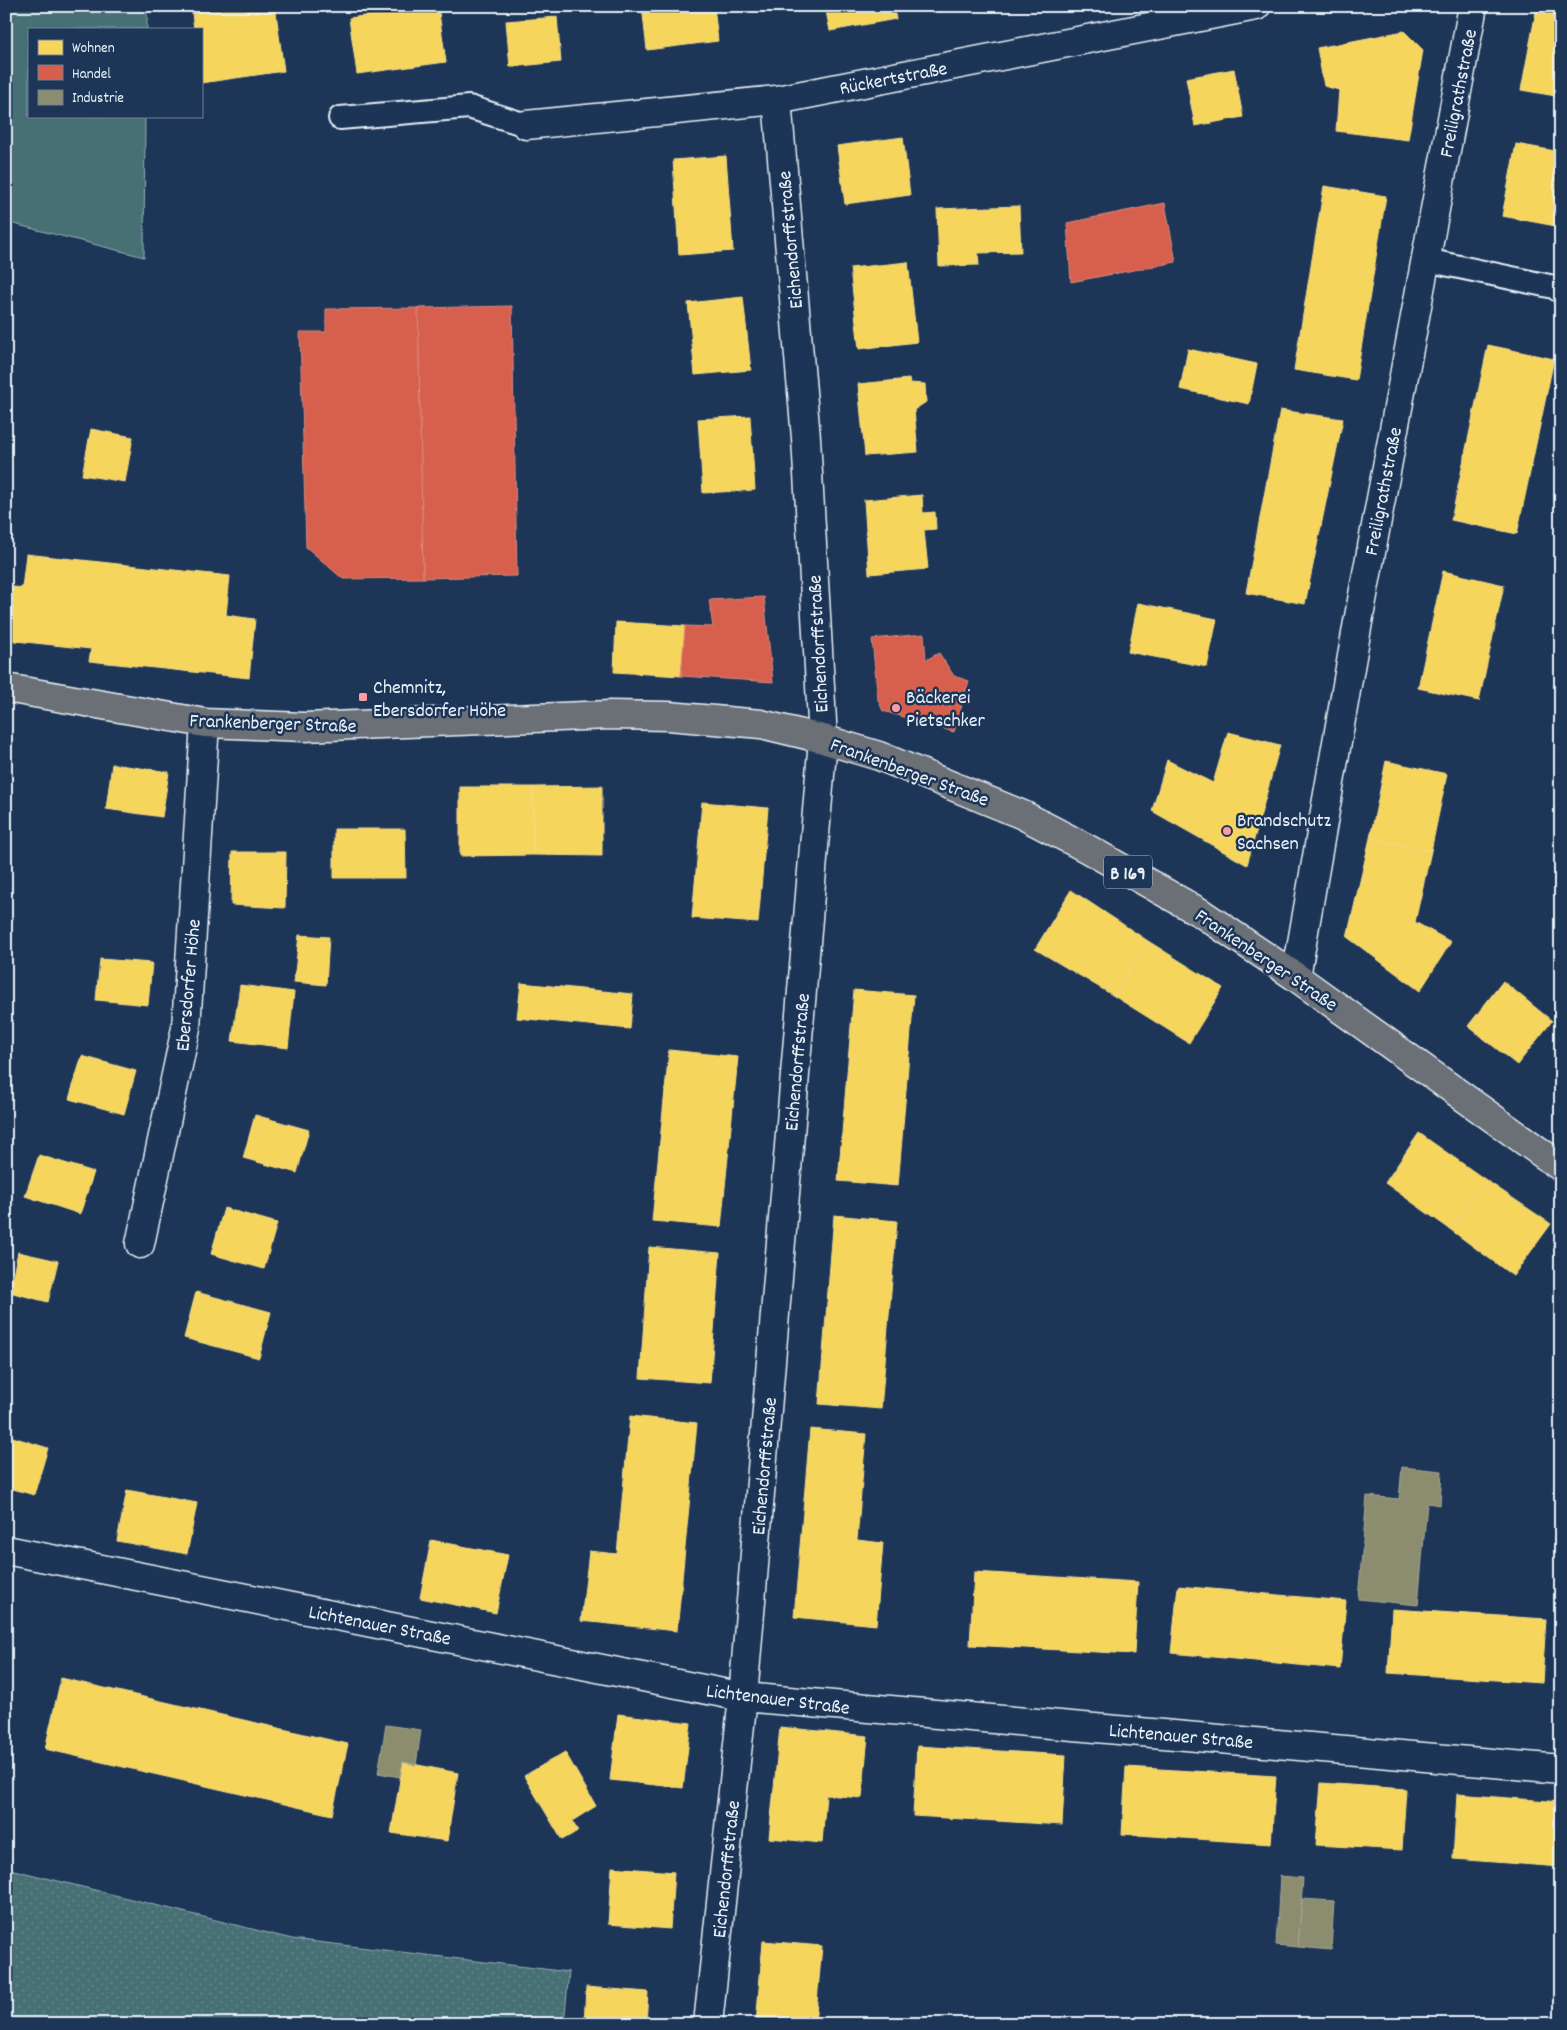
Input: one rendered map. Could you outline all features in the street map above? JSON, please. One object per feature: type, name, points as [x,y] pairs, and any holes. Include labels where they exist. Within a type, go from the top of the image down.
[{"type":"main road","name":"Frankenberger Straße","points":[[6,688],[205,723],[304,727],[600,716],[668,716],[761,724],[879,756],[1023,815],[1201,913],[1296,978],[1561,1167]]},
{"type":"street","name":"Rückertstraße","points":[[526,125],[777,100],[1256,6]]},
{"type":"street","name":"Freiligrathstraße","points":[[1296,978],[1358,622],[1473,6]]},
{"type":"street","name":"Eichendorffstraße","points":[[708,2024],[743,1697],[822,739],[806,438],[777,100]]},
{"type":"street","name":"Ebersdorfer Höhe","points":[[140,1244],[186,1028],[205,723]]},
{"type":"street","name":"Lichtenauer Straße","points":[[6,1550],[743,1697],[1561,1768]]},
{"type":"lane","points":[[340,118],[469,107],[526,125]]},
{"type":"lane","points":[[1426,260],[1554,287],[1561,292]]},
{"type":"green space","points":[[6,6],[147,6],[147,28],[28,28],[28,118],[145,118],[144,257],[6,222]]},
{"type":"green space","points":[[6,1868],[292,1939],[569,1972],[564,2024],[6,2024]]},
{"type":"building: Wohnen","points":[[191,6],[275,6],[284,71],[202,83],[202,28],[194,28]]},
{"type":"building: Wohnen","points":[[438,6],[446,62],[357,74],[349,18]]},
{"type":"building: Wohnen","points":[[642,6],[714,6],[718,41],[647,50]]},
{"type":"building: Wohnen","points":[[825,6],[893,6],[896,19],[830,31]]},
{"type":"building: Wohnen","points":[[1537,6],[1561,6],[1561,97],[1521,90]]},
{"type":"building: Wohnen","points":[[557,17],[561,62],[510,67],[506,21]]},
{"type":"building: Wohnen","points":[[1404,31],[1423,50],[1408,140],[1336,131],[1339,90],[1324,86],[1317,48]]},
{"type":"building: Wohnen","points":[[1234,69],[1243,117],[1195,126],[1186,78]]},
{"type":"building: Wohnen","points":[[903,137],[910,195],[845,204],[837,146]]},
{"type":"building: Wohnen","points":[[1516,144],[1561,152],[1561,227],[1502,216]]},
{"type":"building: Wohnen","points":[[726,156],[733,251],[679,255],[673,160]]},
{"type":"building: Wohnen","points":[[1324,186],[1386,196],[1356,380],[1294,370]]},
{"type":"building: Wohnen","points":[[1019,206],[1021,252],[978,253],[979,265],[939,266],[937,209]]},
{"type":"building: Wohnen","points":[[908,262],[917,342],[859,349],[850,268]]},
{"type":"building: Wohnen","points":[[743,297],[751,370],[695,375],[688,303]]},
{"type":"building: Wohnen","points":[[1488,345],[1554,359],[1517,534],[1451,520]]},
{"type":"building: Wohnen","points":[[1188,349],[1257,364],[1249,404],[1180,389]]},
{"type":"building: Wohnen","points":[[909,379],[910,383],[925,384],[926,402],[914,410],[918,452],[865,456],[858,384]]},
{"type":"building: Wohnen","points":[[1280,410],[1343,419],[1305,604],[1246,593]]},
{"type":"building: Wohnen","points":[[750,416],[755,490],[703,493],[698,419]]},
{"type":"building: Wohnen","points":[[91,429],[133,437],[125,482],[82,475]]},
{"type":"building: Wohnen","points":[[922,495],[923,513],[935,512],[936,529],[924,530],[928,569],[869,574],[864,500]]},
{"type":"building: Wohnen","points":[[26,554],[230,576],[226,615],[255,619],[249,678],[89,661],[91,649],[6,640],[6,586],[22,588]]},
{"type":"building: Wohnen","points":[[1443,571],[1504,585],[1479,701],[1418,688]]},
{"type":"building: Wohnen","points":[[1138,603],[1217,619],[1207,667],[1128,652]]},
{"type":"building: Wohnen","points":[[616,622],[685,626],[681,676],[614,672]]},
{"type":"building: Wohnen","points":[[1228,732],[1280,745],[1247,865],[1152,811],[1167,760],[1213,783]]},
{"type":"building: Wohnen","points":[[1386,761],[1447,774],[1431,851],[1370,838]]},
{"type":"building: Wohnen","points":[[112,764],[169,772],[162,817],[106,809]]},
{"type":"building: Wohnen","points":[[602,786],[602,856],[533,855],[533,787]]},
{"type":"building: Wohnen","points":[[460,787],[533,787],[533,855],[460,856]]},
{"type":"building: Wohnen","points":[[702,802],[768,808],[758,923],[692,918]]},
{"type":"building: Wohnen","points":[[334,829],[405,829],[406,878],[334,878]]},
{"type":"building: Wohnen","points":[[1370,838],[1431,851],[1415,922],[1451,942],[1420,991],[1347,937]]},
{"type":"building: Wohnen","points":[[232,852],[286,852],[285,908],[231,905]]},
{"type":"building: Wohnen","points":[[1071,890],[1148,941],[1114,996],[1035,949]]},
{"type":"building: Wohnen","points":[[299,935],[329,937],[326,985],[294,982]]},
{"type":"building: Wohnen","points":[[1148,941],[1223,988],[1189,1043],[1114,996]]},
{"type":"building: Wohnen","points":[[100,959],[152,963],[148,1005],[96,1000]]},
{"type":"building: Wohnen","points":[[1503,981],[1552,1021],[1517,1065],[1468,1026]]},
{"type":"building: Wohnen","points":[[521,983],[633,994],[630,1029],[517,1018]]},
{"type":"building: Wohnen","points":[[240,985],[294,992],[288,1048],[232,1041]]},
{"type":"building: Wohnen","points":[[854,990],[914,995],[898,1186],[838,1181]]},
{"type":"building: Wohnen","points":[[669,1050],[738,1057],[721,1227],[652,1221]]},
{"type":"building: Wohnen","points":[[82,1056],[136,1071],[124,1114],[69,1099]]},
{"type":"building: Wohnen","points":[[255,1115],[309,1130],[297,1173],[243,1158]]},
{"type":"building: Wohnen","points":[[1419,1133],[1486,1180],[1451,1230],[1385,1183]]},
{"type":"building: Wohnen","points":[[39,1155],[94,1172],[80,1214],[25,1196]]},
{"type":"building: Wohnen","points":[[1486,1180],[1551,1224],[1513,1276],[1451,1230]]},
{"type":"building: Wohnen","points":[[224,1208],[277,1223],[264,1269],[211,1254]]},
{"type":"building: Wohnen","points":[[834,1215],[897,1221],[881,1409],[819,1404]]},
{"type":"building: Wohnen","points":[[649,1247],[720,1253],[710,1383],[640,1378]]},
{"type":"building: Wohnen","points":[[18,1252],[58,1261],[48,1302],[9,1292]]},
{"type":"building: Wohnen","points":[[196,1292],[271,1312],[259,1358],[184,1338]]},
{"type":"building: Wohnen","points":[[630,1416],[697,1423],[677,1631],[581,1621],[589,1551],[617,1554]]},
{"type":"building: Wohnen","points":[[810,1429],[866,1434],[857,1540],[883,1543],[876,1625],[794,1617]]},
{"type":"building: Wohnen","points":[[6,1435],[48,1448],[34,1495],[6,1487]]},
{"type":"building: Wohnen","points":[[127,1490],[197,1503],[187,1554],[117,1541]]},
{"type":"building: Wohnen","points":[[431,1540],[508,1555],[496,1613],[420,1598]]},
{"type":"building: Wohnen","points":[[974,1572],[1138,1582],[1134,1654],[970,1645]]},
{"type":"building: Wohnen","points":[[1178,1586],[1346,1601],[1340,1669],[1171,1653]]},
{"type":"building: Wohnen","points":[[1392,1609],[1546,1619],[1542,1683],[1388,1673]]},
{"type":"building: Wohnen","points":[[61,1678],[348,1744],[332,1815],[45,1749]]},
{"type":"building: Wohnen","points":[[618,1714],[691,1723],[683,1788],[610,1780]]},
{"type":"building: Wohnen","points":[[780,1727],[868,1736],[862,1798],[826,1795],[822,1843],[769,1838]]},
{"type":"building: Wohnen","points":[[917,1746],[1066,1755],[1062,1825],[913,1816]]},
{"type":"building: Wohnen","points":[[565,1752],[596,1806],[572,1821],[578,1831],[562,1840],[524,1776]]},
{"type":"building: Wohnen","points":[[403,1762],[458,1773],[447,1841],[391,1833]]},
{"type":"building: Wohnen","points":[[1126,1767],[1276,1776],[1271,1844],[1122,1834]]},
{"type":"building: Wohnen","points":[[1321,1783],[1406,1789],[1402,1850],[1316,1845]]},
{"type":"building: Wohnen","points":[[1457,1794],[1561,1802],[1561,1867],[1453,1859]]},
{"type":"building: Wohnen","points":[[612,1867],[674,1872],[670,1929],[608,1924]]},
{"type":"building: Wohnen","points":[[763,1941],[822,1946],[815,2024],[756,2024]]},
{"type":"building: Wohnen","points":[[586,1987],[648,1992],[646,2024],[584,2024]]},
{"type":"building: Handel","points":[[1165,203],[1176,262],[1071,282],[1067,223]]},
{"type":"building: Handel","points":[[512,306],[517,576],[423,578],[418,308]]},
{"type":"building: Handel","points":[[418,308],[423,578],[343,579],[306,547],[300,332],[326,332],[326,309]]},
{"type":"building: Handel","points":[[764,597],[773,682],[681,676],[685,626],[713,627],[709,600]]},
{"type":"building: Handel","points":[[924,634],[926,660],[939,653],[954,676],[969,681],[954,732],[883,711],[878,700],[872,639]]},
{"type":"building: Industrie","points":[[1402,1467],[1442,1471],[1440,1505],[1427,1503],[1418,1605],[1358,1599],[1367,1496],[1399,1499]]},
{"type":"building: Industrie","points":[[386,1725],[421,1730],[416,1765],[403,1762],[400,1777],[378,1773]]},
{"type":"building: Industrie","points":[[1280,1876],[1303,1878],[1298,1947],[1276,1945]]},
{"type":"building: Industrie","points":[[1302,1899],[1334,1901],[1331,1950],[1298,1947]]},
{"type":"place","name":"Chemnitz, Ebersdorfer Höhe","points":[[363,697]]},
{"type":"place","name":"Bäckerei Pietschker","points":[[896,708]]},
{"type":"place","name":"Brandschutz Sachsen","points":[[1227,831]]}]
